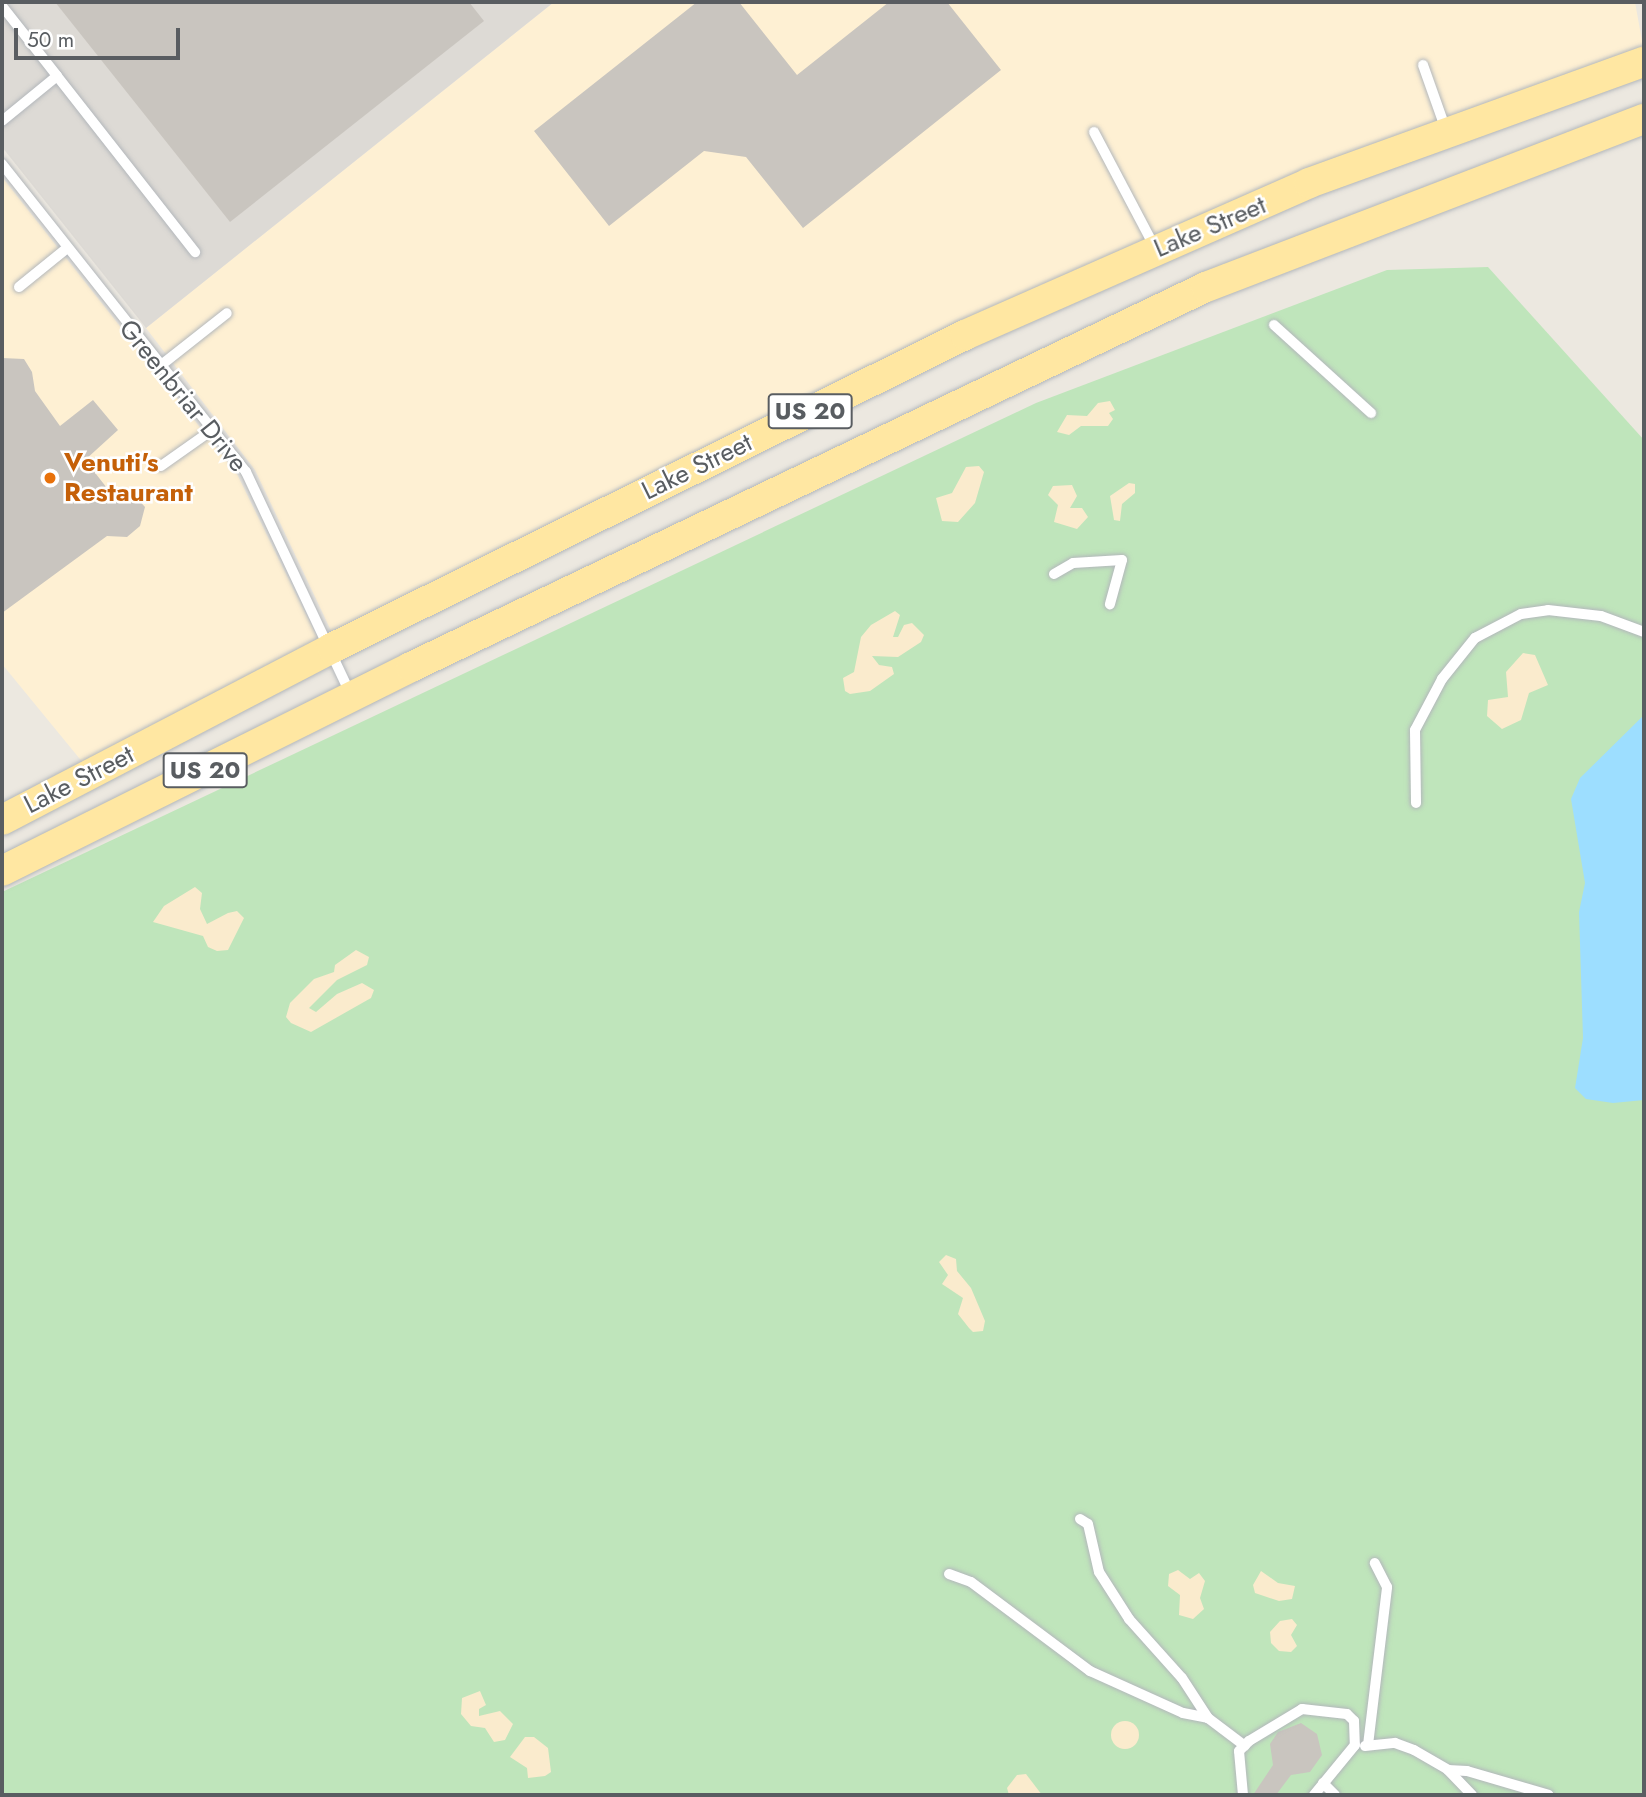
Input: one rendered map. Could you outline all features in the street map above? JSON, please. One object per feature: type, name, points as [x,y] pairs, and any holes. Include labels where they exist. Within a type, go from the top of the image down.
[{"type":"main road","name":"Lake Street","points":[[2,820],[332,648],[964,335],[1309,184],[1644,62]]},
{"type":"main road","name":"Lake Street","points":[[2,871],[352,697],[1024,370],[1206,286],[1644,120]]},
{"type":"lane","points":[[2,6],[195,252]]},
{"type":"lane","points":[[1423,65],[1447,134]]},
{"type":"lane","points":[[2,121],[57,76]]},
{"type":"lane","points":[[1094,132],[1156,250]]},
{"type":"lane","name":"Greenbriar Drive","points":[[2,164],[66,249],[246,472],[332,648],[352,697]]},
{"type":"lane","points":[[19,287],[66,249]]},
{"type":"lane","points":[[160,366],[227,313]]},
{"type":"lane","points":[[1274,325],[1371,413]]},
{"type":"lane","points":[[161,466],[212,430]]},
{"type":"lane","points":[[1054,573],[1073,563],[1122,560],[1111,604]]},
{"type":"lane","points":[[1416,803],[1415,730],[1448,671],[1475,638],[1521,614],[1548,610],[1601,617],[1644,632]]},
{"type":"lane","points":[[1080,1519],[1087,1524],[1094,1559],[1105,1583],[1208,1718],[1245,1746]]},
{"type":"lane","points":[[1368,1745],[1387,1587],[1375,1563]]},
{"type":"lane","points":[[949,1574],[971,1582],[1090,1671],[1173,1709],[1208,1718]]},
{"type":"lane","points":[[1242,1795],[1240,1751],[1245,1746],[1285,1717],[1301,1709],[1347,1714],[1354,1721],[1357,1733],[1351,1751],[1314,1795]]},
{"type":"lane","points":[[1351,1751],[1368,1745],[1395,1743],[1448,1770],[1472,1795]]},
{"type":"lane","points":[[1448,1770],[1467,1770],[1549,1795]]},
{"type":"lane","points":[[1323,1783],[1335,1795]]},
{"type":"shaded area","points":[[2,2],[554,2],[146,328],[2,147]]},
{"type":"shaded area","points":[[554,2],[1635,2],[1644,52],[1278,190],[334,637],[255,470],[146,328]]},
{"type":"shaded area","points":[[2,177],[237,474],[320,643],[84,764],[2,664]]},
{"type":"green space","points":[[1488,267],[1644,440],[1644,1795],[2,1795],[2,892],[1036,403],[1387,270]]},
{"type":"sand","points":[[1110,401],[1115,410],[1109,413],[1113,419],[1108,426],[1081,426],[1069,435],[1057,432],[1067,415],[1087,416],[1098,403]]},
{"type":"sand","points":[[979,466],[984,472],[975,503],[958,522],[942,521],[936,498],[952,493],[966,467]]},
{"type":"sand","points":[[1129,483],[1135,484],[1135,493],[1122,504],[1120,521],[1114,520],[1110,496]]},
{"type":"sand","points":[[1072,485],[1077,496],[1070,508],[1082,508],[1088,517],[1077,529],[1054,522],[1058,505],[1048,495],[1053,486]]},
{"type":"sand","points":[[895,611],[900,615],[893,637],[898,637],[904,625],[912,623],[924,635],[921,642],[898,657],[872,656],[879,665],[892,667],[894,674],[870,691],[850,694],[845,691],[843,678],[854,672],[861,637],[871,625]]},
{"type":"sand","points":[[1523,653],[1535,655],[1548,685],[1529,693],[1521,720],[1502,729],[1487,716],[1488,700],[1508,697],[1506,672]]},
{"type":"sand","points":[[195,887],[202,893],[200,909],[207,924],[237,911],[244,918],[228,950],[217,951],[208,947],[203,936],[153,922],[164,906]]},
{"type":"sand","points":[[356,950],[369,957],[367,965],[337,980],[309,1008],[316,1012],[337,994],[362,983],[374,990],[371,998],[311,1032],[291,1023],[286,1017],[290,1003],[314,979],[334,972],[335,965]]},
{"type":"sand","points":[[946,1255],[956,1259],[957,1271],[971,1288],[985,1321],[983,1331],[973,1332],[969,1328],[958,1314],[963,1298],[942,1284],[948,1275],[939,1262]]},
{"type":"sand","points":[[1178,1570],[1190,1579],[1199,1573],[1205,1581],[1200,1598],[1204,1609],[1193,1619],[1179,1615],[1180,1595],[1168,1586],[1169,1574]]},
{"type":"sand","points":[[1261,1571],[1278,1583],[1295,1586],[1292,1599],[1279,1601],[1255,1593],[1253,1585]]},
{"type":"sand","points":[[1292,1619],[1297,1625],[1291,1635],[1297,1646],[1291,1652],[1279,1651],[1271,1643],[1270,1632],[1280,1621]]},
{"type":"sand","points":[[480,1691],[486,1705],[479,1709],[479,1716],[500,1711],[513,1724],[505,1740],[494,1742],[485,1728],[471,1726],[461,1714],[462,1698]]},
{"type":"sand","points":[[1125,1721],[1135,1725],[1139,1735],[1135,1745],[1125,1749],[1115,1745],[1111,1735],[1115,1725]]},
{"type":"sand","points":[[525,1737],[534,1737],[548,1748],[551,1772],[545,1776],[528,1778],[527,1768],[510,1757]]},
{"type":"sand","points":[[1026,1774],[1042,1795],[1009,1795],[1007,1788],[1017,1775]]},
{"type":"water","points":[[1644,715],[1644,1100],[1613,1103],[1586,1099],[1575,1088],[1583,1038],[1579,912],[1585,883],[1571,799],[1580,778]]},
{"type":"building","points":[[55,2],[469,2],[484,21],[230,222]]},
{"type":"building","points":[[697,2],[739,2],[797,75],[889,2],[947,2],[1001,70],[803,228],[746,157],[704,151],[609,226],[534,131]]},
{"type":"building","name":"Venuti's Restaurant","points":[[2,358],[24,359],[32,372],[35,391],[60,426],[93,400],[118,430],[85,460],[114,497],[135,496],[145,507],[140,526],[127,537],[107,536],[2,613]]},
{"type":"building","points":[[1301,1723],[1317,1734],[1322,1755],[1310,1772],[1291,1775],[1276,1795],[1253,1795],[1273,1765],[1270,1744],[1278,1732]]},
{"type":"place","name":"Venuti's Restaurant","points":[[50,478]]}]
